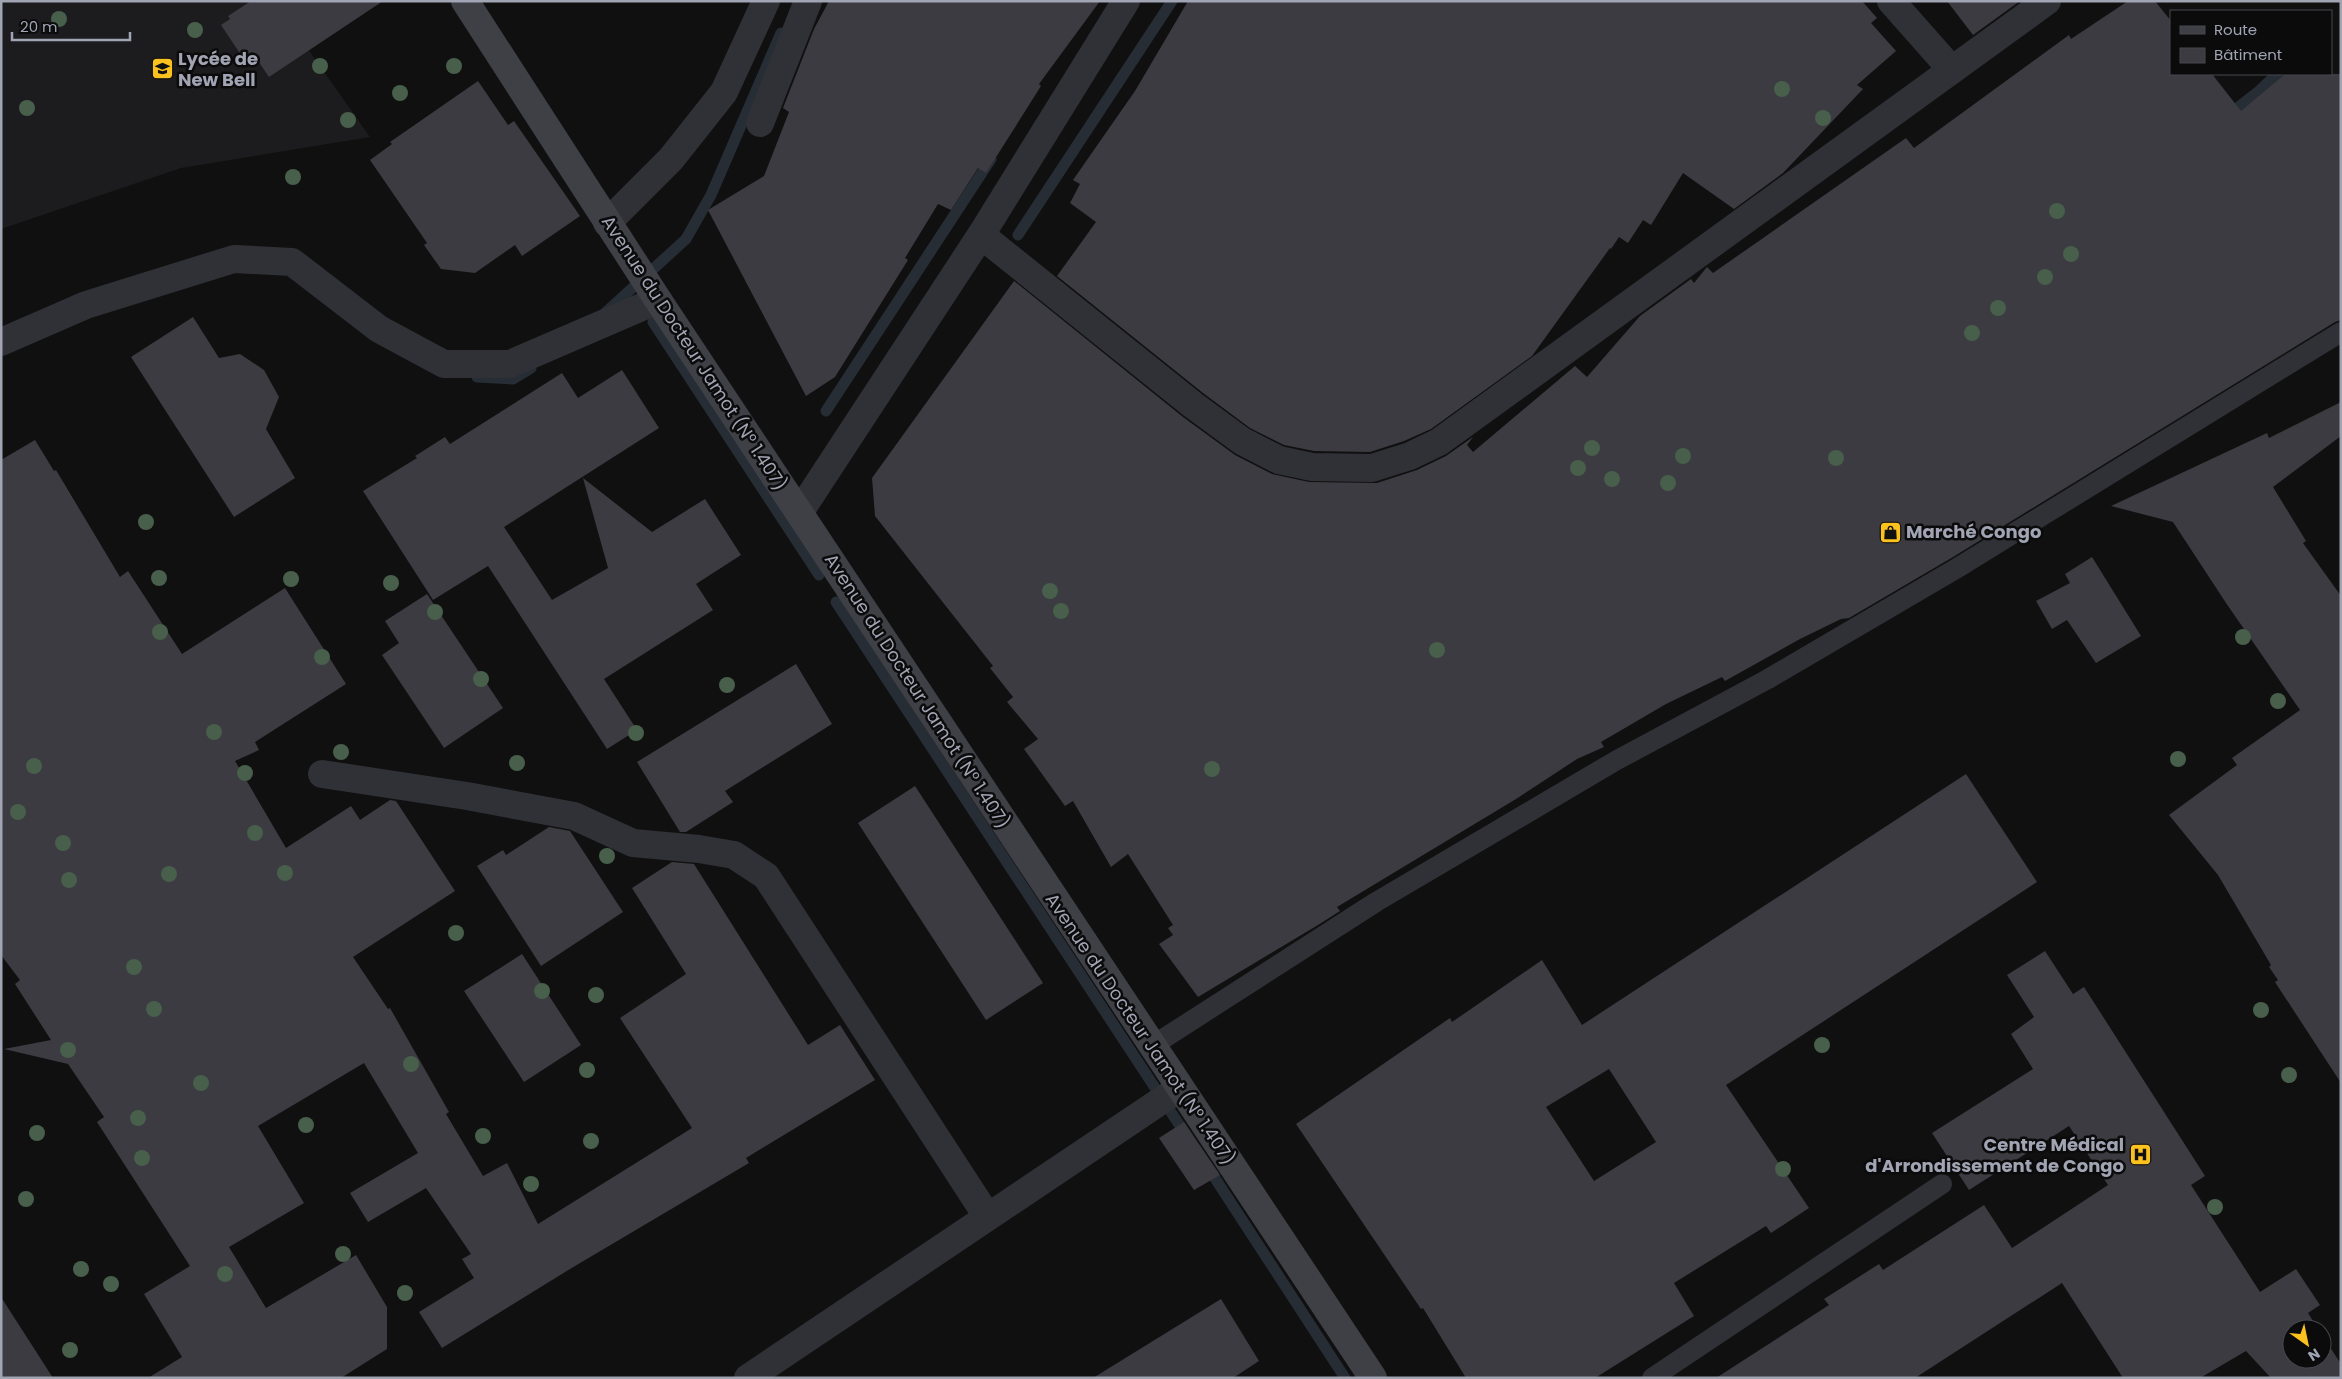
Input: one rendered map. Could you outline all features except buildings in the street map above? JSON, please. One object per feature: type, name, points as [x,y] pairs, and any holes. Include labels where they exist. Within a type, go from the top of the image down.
[{"type":"main road","name":"Avenue du Docteur Jamot (N° 1.407)","points":[[466,1],[655,296],[1373,1378]]},
{"type":"street","points":[[607,222],[671,159],[724,92],[766,1]]},
{"type":"street","points":[[760,122],[808,1]]},
{"type":"street","points":[[799,513],[981,235],[1126,1]]},
{"type":"street","points":[[1891,1],[1952,70]]},
{"type":"street","points":[[981,235],[1193,405],[1242,441],[1279,460],[1312,467],[1372,468],[1410,456],[1439,442],[2047,1]]},
{"type":"street","points":[[1,342],[86,305],[234,259],[292,262],[378,329],[444,364],[510,364],[655,296]]},
{"type":"street","points":[[322,774],[467,796],[574,816],[632,843],[699,849],[734,855],[766,876],[987,1216]]},
{"type":"street","points":[[748,1378],[1180,1088]]},
{"type":"lane","points":[[1152,1046],[1376,902],[1609,765],[1768,678],[1960,566],[2341,332]]},
{"type":"lane","points":[[1652,1378],[1942,1184]]},
{"type":"shaded area","name":"Lycée de New Bell","points":[[1,1],[274,1],[370,137],[181,168],[1,229]]},
{"type":"waterway","points":[[1018,235],[1172,1]]},
{"type":"waterway","points":[[605,313],[686,239],[711,195],[781,33]]},
{"type":"waterway","points":[[2227,116],[2276,75]]},
{"type":"waterway","points":[[826,411],[991,159]]},
{"type":"waterway","points":[[653,322],[819,575]]},
{"type":"waterway","points":[[477,377],[513,379],[531,368]]},
{"type":"waterway","points":[[836,602],[1188,1138]]},
{"type":"waterway","points":[[1207,1166],[1345,1378]]},
{"type":"place","name":"Lycée de New Bell","points":[[162,69]]},
{"type":"place","name":"Marché Congo","points":[[1890,532]]},
{"type":"place","name":"Centre Médical d'Arrondissement de Congo","points":[[2140,1155]]}]
